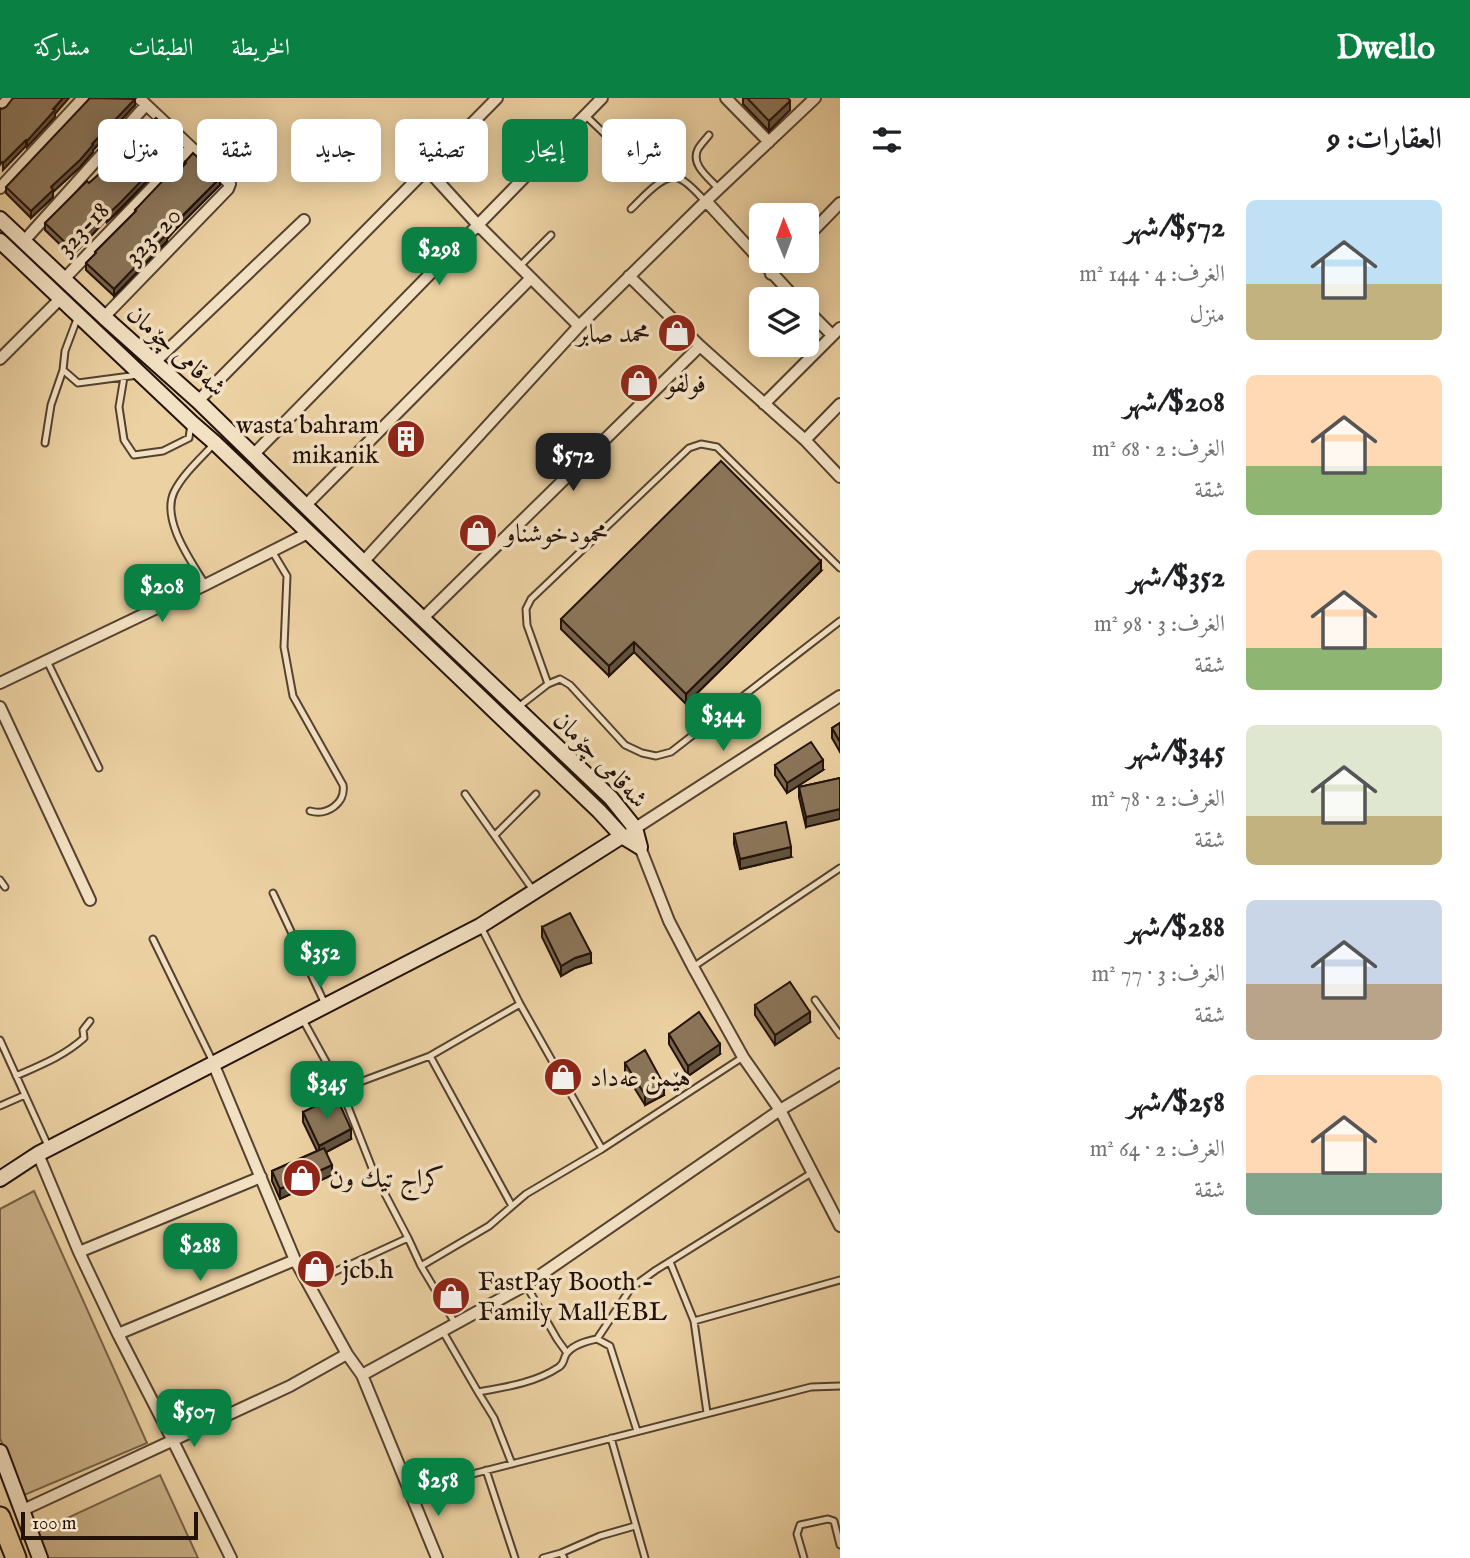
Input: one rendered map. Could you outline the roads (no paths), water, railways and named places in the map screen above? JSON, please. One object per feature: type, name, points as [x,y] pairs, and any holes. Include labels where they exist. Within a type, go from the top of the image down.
[{"type":"highway","points":[[0,1517],[16,1558]]},
{"type":"street","points":[[0,108],[9,98]]},
{"type":"street","points":[[0,188],[83,98]]},
{"type":"street","points":[[476,119],[497,98]]},
{"type":"street","points":[[254,454],[602,98]]},
{"type":"street","points":[[726,98],[769,142]]},
{"type":"street","points":[[363,562],[579,326],[815,98]]},
{"type":"street","points":[[24,241],[143,101],[191,147]]},
{"type":"street","name":"323-20","points":[[104,317],[228,189],[230,184],[191,147]]},
{"type":"street","name":"323-18","points":[[64,279],[191,147]]},
{"type":"street","points":[[198,401],[412,182]]},
{"type":"street","points":[[439,182],[579,326]]},
{"type":"street","points":[[706,201],[784,287]]},
{"type":"street","points":[[819,225],[840,204]]},
{"type":"street","name":"شەقامی چۆمان","points":[[0,219],[254,454],[363,562],[611,798],[635,828],[640,848]]},
{"type":"street","points":[[155,362],[304,220]]},
{"type":"street","name":"شەقامی چۆمان","points":[[0,241],[215,443],[599,811],[621,836],[640,848]]},
{"type":"street","points":[[629,276],[700,346],[805,440],[840,477]]},
{"type":"street","points":[[305,506],[531,278]]},
{"type":"street","points":[[0,359],[60,299]]},
{"type":"street","points":[[764,404],[836,332],[819,319]]},
{"type":"street","points":[[423,618],[700,346]]},
{"type":"street","points":[[162,393],[174,380]]},
{"type":"street","points":[[805,440],[840,404]]},
{"type":"street","points":[[2,679],[47,661],[308,533]]},
{"type":"street","points":[[0,1172],[480,926],[840,696]]},
{"type":"street","points":[[0,707],[90,900]]},
{"type":"street","points":[[599,811],[611,798]]},
{"type":"street","points":[[640,848],[670,921],[693,967],[743,1057],[780,1110],[840,1226]]},
{"type":"street","points":[[213,1063],[295,1260],[347,1354],[362,1375],[437,1558]]},
{"type":"street","points":[[362,1375],[526,1285],[780,1110],[840,1074]]},
{"type":"street","points":[[0,1179],[38,1154]]},
{"type":"street","points":[[38,1154],[79,1252],[118,1334],[231,1558]]},
{"type":"street","points":[[79,1252],[261,1177]]},
{"type":"street","points":[[118,1334],[295,1260]]},
{"type":"street","points":[[23,1510],[290,1386],[347,1354]]},
{"type":"street","points":[[0,1452],[40,1558]]},
{"type":"lane","points":[[585,115],[602,131]]},
{"type":"lane","points":[[709,135],[697,151],[696,160],[719,189]]},
{"type":"lane","points":[[631,209],[663,180],[672,177],[680,178],[706,201]]},
{"type":"lane","points":[[519,267],[551,235]]},
{"type":"lane","points":[[45,443],[51,405],[63,370],[65,351],[78,316]]},
{"type":"lane","points":[[63,370],[78,383],[142,375]]},
{"type":"lane","points":[[124,377],[119,407],[124,440],[134,455],[163,451],[189,438],[192,423]]},
{"type":"lane","points":[[205,585],[176,532],[172,519],[172,503],[173,494],[185,476],[215,443]]},
{"type":"lane","points":[[548,684],[527,625],[526,609],[531,599],[689,448],[701,444],[717,447],[840,568]]},
{"type":"lane","points":[[272,551],[287,576],[284,647],[293,696],[343,785],[341,801],[333,808],[315,813],[310,811]]},
{"type":"lane","points":[[517,708],[548,684],[560,680],[570,685],[625,745],[656,756],[671,752],[840,621]]},
{"type":"lane","points":[[47,661],[99,768]]},
{"type":"lane","points":[[465,794],[534,893]]},
{"type":"lane","points":[[495,835],[536,794]]},
{"type":"lane","points":[[693,967],[840,868]]},
{"type":"lane","points":[[0,880],[5,887]]},
{"type":"lane","points":[[273,893],[327,1006]]},
{"type":"lane","points":[[480,926],[520,1004],[602,1149]]},
{"type":"lane","points":[[153,939],[213,1063]]},
{"type":"lane","points":[[815,1000],[840,1035]]},
{"type":"lane","points":[[341,1089],[430,1056],[520,1004]]},
{"type":"lane","points":[[302,1018],[341,1089],[374,1173],[421,1266],[455,1323]]},
{"type":"lane","points":[[16,1076],[71,1049],[83,1038],[83,1030],[90,1021]]},
{"type":"lane","points":[[0,1040],[25,1095],[38,1154]]},
{"type":"lane","points":[[430,1056],[512,1206]]},
{"type":"lane","points":[[421,1266],[489,1226],[526,1194],[602,1149],[743,1057]]},
{"type":"lane","points":[[0,1106],[25,1095]]},
{"type":"lane","points":[[597,1339],[631,1288],[813,1172]]},
{"type":"lane","points":[[309,1284],[408,1238]]},
{"type":"lane","points":[[670,1262],[694,1321],[707,1413]]},
{"type":"lane","points":[[694,1321],[840,1280]]},
{"type":"lane","points":[[526,1285],[567,1353]]},
{"type":"lane","points":[[442,1330],[494,1418],[512,1464]]},
{"type":"lane","points":[[478,1392],[525,1383],[543,1376],[563,1365],[567,1353],[583,1342],[597,1339],[610,1346],[637,1432]]},
{"type":"lane","points":[[410,1490],[811,1387],[840,1386]]},
{"type":"lane","points":[[611,1438],[645,1558]]},
{"type":"lane","points":[[486,1471],[515,1558]]},
{"type":"lane","points":[[804,1558],[797,1534],[800,1525],[828,1519],[834,1521],[840,1545]]},
{"type":"lane","points":[[543,1558],[563,1555],[600,1536],[635,1526]]},
{"type":"place","name":"محمد صابر","points":[[677,333]]},
{"type":"place","name":"فولفو","points":[[639,383]]},
{"type":"place","name":"wasta bahram mikanik","points":[[406,439]]},
{"type":"place","name":"محمودخوشناو","points":[[478,533]]},
{"type":"place","name":"هێمن عەداد","points":[[563,1077]]},
{"type":"place","name":"كراج تيك ون","points":[[302,1178]]},
{"type":"place","name":"jcb.h","points":[[316,1269]]},
{"type":"place","name":"FastPay Booth - Family Mall EBL","points":[[451,1296]]}]
